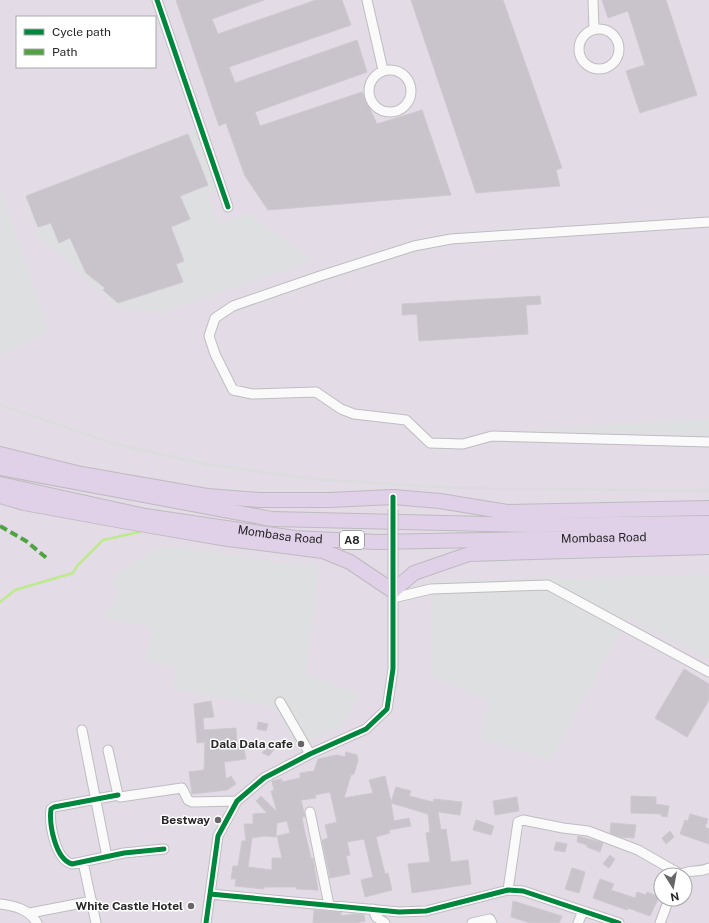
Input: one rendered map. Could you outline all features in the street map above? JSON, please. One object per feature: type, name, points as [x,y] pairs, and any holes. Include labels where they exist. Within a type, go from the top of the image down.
[{"type":"highway","points":[[0,454],[81,474],[207,496],[259,500],[329,500],[393,503],[440,501],[507,512],[709,508]]},
{"type":"highway","name":"Mombasa Road","points":[[0,468],[272,520],[522,525],[709,522]]},
{"type":"highway","name":"Mombasa Road","points":[[0,484],[145,516],[296,538],[376,542],[709,536]]},
{"type":"highway","points":[[0,496],[24,503],[128,522],[228,539],[323,551],[350,562],[393,595],[414,573],[469,554],[709,547]]},
{"type":"street","points":[[157,0],[228,207]]},
{"type":"street","points":[[367,0],[383,70]]},
{"type":"street","points":[[593,0],[594,29]]},
{"type":"street","points":[[603,28],[611,31],[620,45],[620,53],[616,61],[610,66],[602,69],[588,66],[580,55],[579,46],[581,39],[587,32],[594,29],[603,28]]},
{"type":"street","points":[[383,70],[398,71],[406,76],[410,82],[411,90],[407,103],[395,111],[384,112],[378,108],[369,96],[369,84],[373,78],[383,70]]},
{"type":"street","points":[[709,222],[450,239],[414,246],[233,306],[215,318],[209,336],[214,354],[233,390],[252,394],[316,392],[341,409],[354,414],[406,420],[430,443],[463,444],[492,436],[709,442]]},
{"type":"street","points":[[206,923],[218,836],[237,801],[264,778],[310,754],[366,729],[387,709],[393,669],[393,503]]},
{"type":"street","points":[[393,595],[431,589],[548,585],[709,672]]},
{"type":"street","points":[[280,702],[310,754]]},
{"type":"street","points":[[82,730],[107,857]]},
{"type":"street","points":[[108,750],[118,795]]},
{"type":"street","points":[[164,848],[84,862],[69,863],[58,850],[54,839],[51,809],[54,807],[118,795],[122,798],[182,788],[188,800],[192,802],[237,801]]},
{"type":"street","points":[[310,812],[329,905]]},
{"type":"street","points":[[508,890],[518,823],[523,820],[563,828],[588,831],[638,850],[667,867]]},
{"type":"street","points":[[84,862],[96,923]]},
{"type":"street","points":[[693,872],[701,872],[709,868]]},
{"type":"street","points":[[210,894],[399,912],[426,911],[508,890],[523,891],[619,923]]},
{"type":"street","points":[[30,913],[92,902]]},
{"type":"street","points":[[0,904],[22,909],[30,913],[37,923]]},
{"type":"street","points":[[660,923],[667,907]]},
{"type":"street","points":[[373,909],[376,917],[385,923]]},
{"type":"street","points":[[578,923],[583,911]]},
{"type":"street","points":[[472,923],[490,919],[492,923]]},
{"type":"shaded area","points":[[197,129],[216,190],[209,195],[217,224],[249,214],[313,261],[162,312],[117,307],[37,235],[25,196]]},
{"type":"shaded area","points":[[0,190],[49,331],[0,355]]},
{"type":"shaded area","points":[[709,418],[709,435],[517,431]]},
{"type":"shaded area","points":[[166,545],[319,567],[305,675],[359,694],[343,725],[296,747],[275,707],[173,689],[177,667],[146,660],[153,627],[103,618],[120,592],[110,580],[134,562]]},
{"type":"shaded area","points":[[709,574],[709,659],[628,617],[550,760],[479,738],[490,701],[431,675],[432,581]]},
{"type":"building","points":[[176,0],[264,0],[212,19],[218,34],[316,0],[342,0],[351,25],[229,67],[235,83],[357,40],[367,72],[255,112],[260,126],[362,92],[377,124],[422,110],[451,195],[268,210],[245,176],[226,123],[219,126]]},
{"type":"building","points":[[411,0],[503,0],[562,168],[556,170],[560,186],[476,193]]},
{"type":"building","points":[[602,0],[666,0],[697,95],[640,113],[626,71],[645,65],[628,11],[608,18]]},
{"type":"building","points":[[188,134],[208,185],[180,196],[190,219],[171,227],[184,261],[176,264],[183,282],[118,303],[103,290],[105,288],[86,273],[70,238],[59,243],[51,223],[38,227],[26,196]]},
{"type":"building","points":[[540,296],[541,304],[526,305],[528,334],[419,341],[417,314],[402,315],[402,304]]},
{"type":"building","points":[[684,669],[709,684],[709,700],[687,737],[655,718]]},
{"type":"building","points":[[211,701],[214,717],[203,718],[204,730],[236,728],[237,745],[243,744],[246,759],[224,762],[226,779],[231,776],[236,784],[227,790],[192,794],[189,772],[204,770],[205,742],[197,743],[194,704]]},
{"type":"building","points":[[258,722],[268,724],[266,731],[257,729]]},
{"type":"building","points":[[254,739],[275,748],[269,756],[262,753],[265,749],[253,746]]},
{"type":"building","points":[[346,752],[357,755],[358,761],[354,774],[351,775],[344,798],[373,793],[369,780],[385,776],[391,802],[396,787],[411,791],[409,796],[433,802],[434,799],[462,802],[460,815],[438,812],[441,830],[446,829],[451,862],[468,860],[471,884],[412,893],[408,864],[430,862],[426,833],[430,832],[428,814],[391,803],[394,821],[409,818],[411,826],[389,830],[390,833],[376,837],[385,874],[388,873],[392,890],[365,897],[361,880],[373,877],[364,839],[347,842],[350,855],[346,856],[350,874],[330,878],[322,840],[328,838],[325,825],[337,822],[330,792],[315,795],[316,798],[301,800],[305,817],[302,817],[304,829],[311,858],[313,858],[318,890],[296,889],[297,887],[264,887],[264,889],[235,886],[236,879],[231,879],[233,866],[238,866],[242,841],[246,841],[244,824],[253,824],[253,814],[267,813],[256,801],[261,796],[277,812],[271,791],[274,790],[272,781],[282,779],[282,782],[300,778],[300,773],[314,771],[318,759],[337,755],[345,757]],"holes":[[[287,821],[290,833],[277,836],[282,858],[272,858],[272,870],[248,867],[252,838],[264,836],[276,837],[277,823]]]},
{"type":"building","points":[[631,796],[656,797],[656,804],[669,806],[667,817],[661,816],[662,814],[631,813]]},
{"type":"building","points":[[517,797],[519,811],[495,815],[493,801]]},
{"type":"building","points":[[690,814],[708,819],[705,827],[709,829],[709,844],[680,834],[685,820],[688,821]]},
{"type":"building","points":[[476,820],[494,826],[491,835],[473,830]]},
{"type":"building","points":[[611,823],[636,825],[634,838],[620,837],[610,833]]},
{"type":"building","points":[[670,831],[674,837],[666,844],[662,838]]},
{"type":"building","points":[[578,836],[603,843],[600,852],[587,847],[587,845],[577,842]]},
{"type":"building","points":[[556,842],[567,844],[565,852],[554,850]]},
{"type":"building","points":[[610,855],[615,859],[609,868],[603,864]]},
{"type":"building","points":[[572,868],[585,872],[579,893],[565,889]]},
{"type":"building","points":[[600,879],[614,884],[611,890],[635,898],[637,892],[646,895],[647,892],[653,894],[653,907],[654,907],[650,916],[628,908],[627,910],[593,898]]},
{"type":"building","points":[[513,901],[562,916],[559,923],[530,923],[511,917]]},
{"type":"building","points":[[314,910],[341,912],[341,916],[353,914],[364,915],[365,921],[355,923],[313,923]]},
{"type":"waterway","points":[[0,602],[15,590],[73,573],[77,566],[103,540],[139,532]]},
{"type":"railway","points":[[0,405],[115,444],[205,464],[312,479],[456,488],[709,491]]},
{"type":"marked path","points":[[0,526],[26,541],[49,560]]},
{"type":"cycle path","points":[[157,0],[228,207]]},
{"type":"cycle path","points":[[206,923],[218,836],[237,801],[264,778],[310,754],[366,729],[387,709],[393,669],[393,497]]},
{"type":"cycle path","points":[[118,795],[54,807],[51,809],[51,823],[54,840],[57,848],[66,861],[72,864],[124,853],[164,849]]},
{"type":"cycle path","points":[[210,894],[399,912],[426,911],[508,890],[523,891],[619,923]]},
{"type":"place","name":"Dala Dala cafe","points":[[301,744]]},
{"type":"place","name":"Bestway","points":[[218,820]]},
{"type":"place","name":"White Castle Hotel","points":[[191,906]]}]
